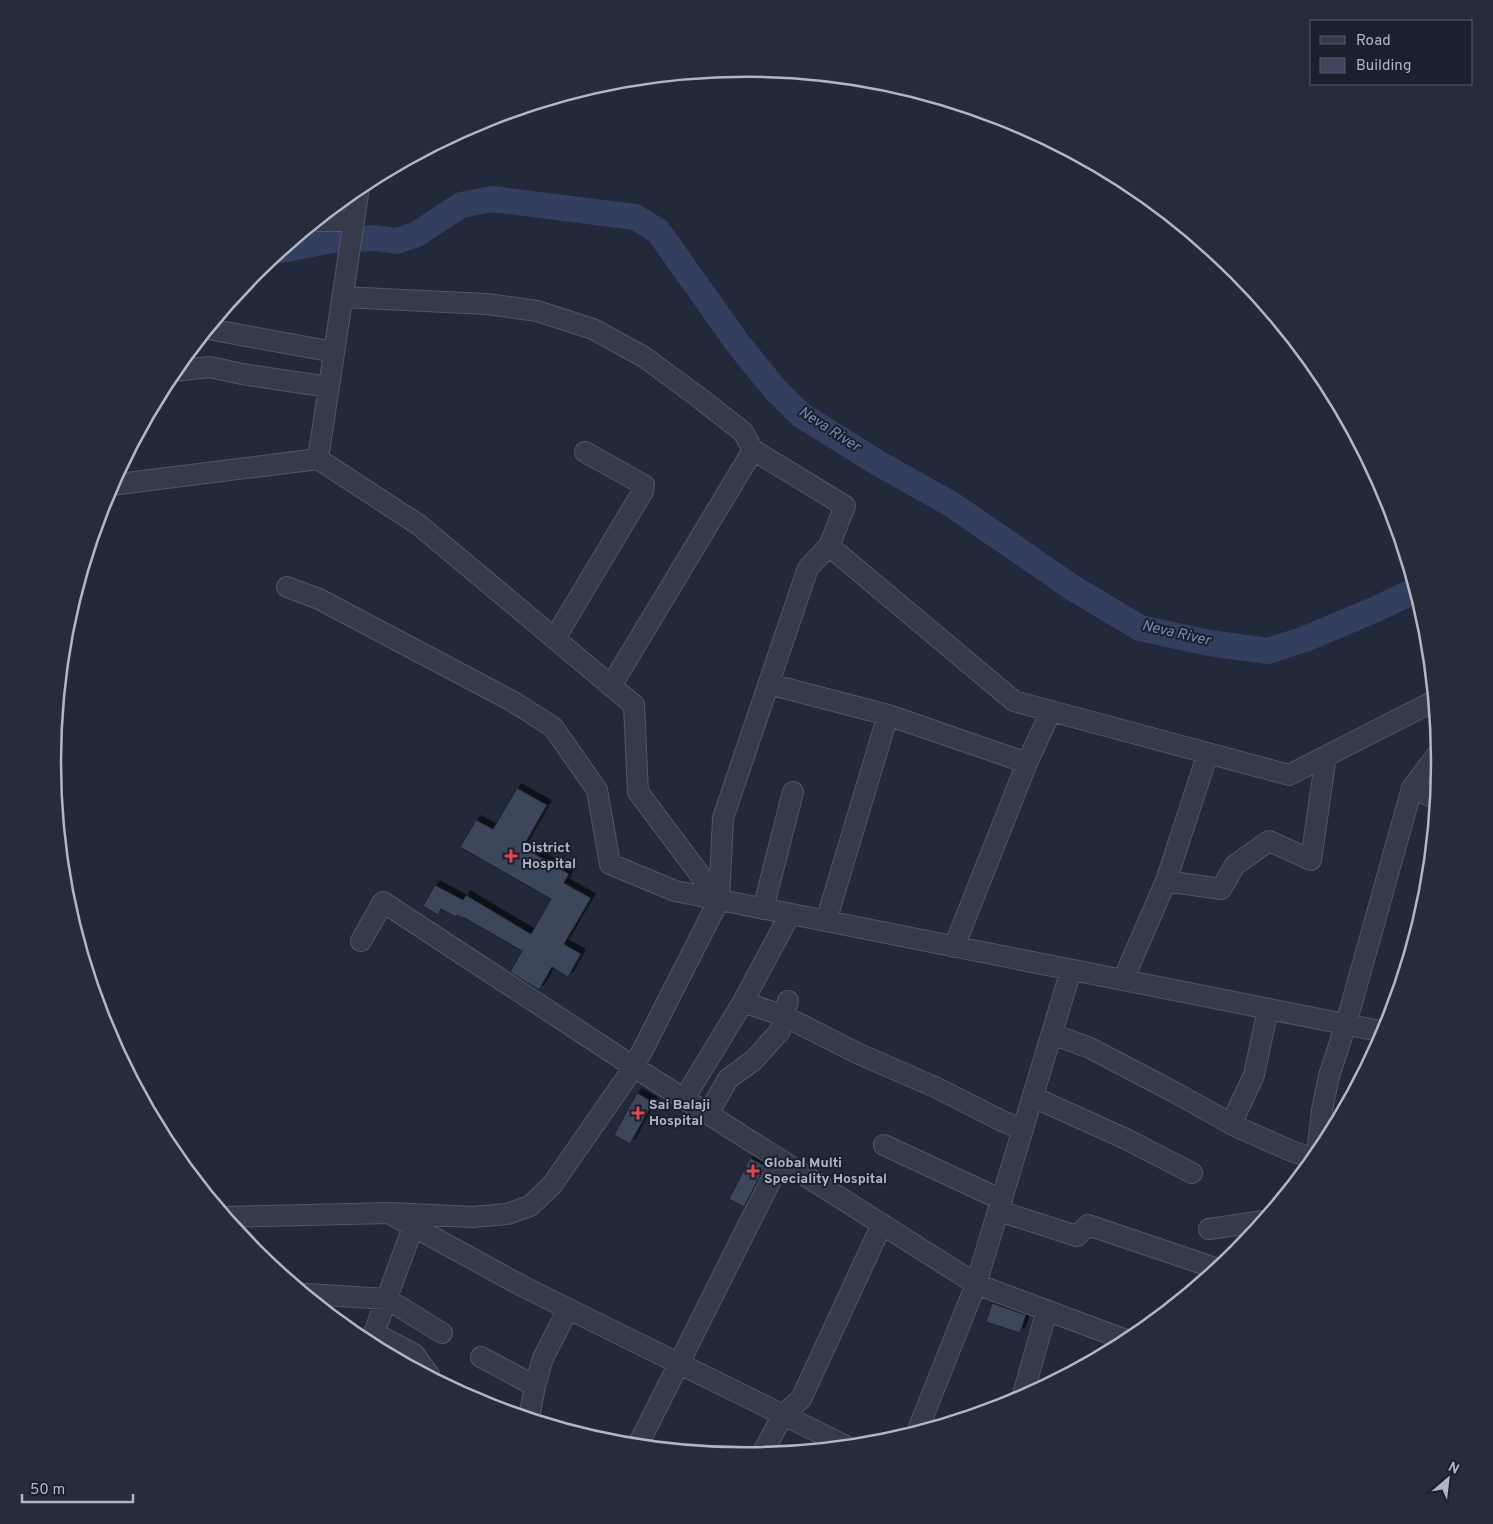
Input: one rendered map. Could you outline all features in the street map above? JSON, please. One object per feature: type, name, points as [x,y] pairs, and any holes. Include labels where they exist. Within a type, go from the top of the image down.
[{"type":"street","points":[[318,459],[357,198]]},
{"type":"street","points":[[325,221],[354,221]]},
{"type":"street","points":[[234,1217],[390,1213],[473,1217],[507,1214],[530,1206],[552,1185],[634,1067],[719,900],[724,818],[808,568],[829,546],[846,506],[753,450],[743,432],[697,396],[644,357],[593,329],[537,311],[495,306],[342,297]]},
{"type":"street","points":[[215,330],[334,352]]},
{"type":"street","points":[[185,370],[210,367],[329,388]]},
{"type":"street","points":[[611,686],[753,450]]},
{"type":"street","points":[[554,638],[643,491],[644,485],[586,452]]},
{"type":"street","points":[[120,484],[318,459],[420,525],[634,705],[638,792],[719,900]]},
{"type":"street","points":[[829,546],[1014,701],[1289,775],[1429,704]]},
{"type":"street","points":[[287,587],[319,599],[512,701],[553,727],[597,790],[610,864],[675,892],[1377,1030]]},
{"type":"street","points":[[770,684],[888,715],[1027,763]]},
{"type":"street","points":[[954,947],[1027,763],[1051,711]]},
{"type":"street","points":[[826,921],[888,715]]},
{"type":"street","points":[[1123,980],[1166,882],[1208,753]]},
{"type":"street","points":[[1166,882],[1220,889],[1235,865],[1269,841],[1311,860],[1326,756]]},
{"type":"street","points":[[1318,1140],[1329,1076],[1346,1024],[1412,788],[1432,762]]},
{"type":"street","points":[[1412,788],[1430,796]]},
{"type":"street","points":[[763,909],[793,792]]},
{"type":"street","points":[[361,941],[382,902],[634,1067],[976,1284],[1119,1337]]},
{"type":"street","points":[[684,1098],[743,1002],[790,914]]},
{"type":"street","points":[[920,1425],[976,1284],[1071,970]]},
{"type":"street","points":[[743,1002],[786,1008],[859,1054],[935,1087],[1004,1122],[1023,1129]]},
{"type":"street","points":[[708,1114],[728,1079],[754,1060],[780,1031],[786,1008]]},
{"type":"street","points":[[1231,1124],[1254,1075],[1268,1009]]},
{"type":"street","points":[[1052,1034],[1090,1048],[1231,1124],[1306,1157]]},
{"type":"street","points":[[1033,1097],[1192,1173]]},
{"type":"street","points":[[884,1145],[1000,1205],[1077,1236],[1088,1225],[1210,1266]]},
{"type":"street","points":[[641,1439],[781,1160]]},
{"type":"street","points":[[390,1213],[524,1287],[836,1441]]},
{"type":"street","points":[[1209,1229],[1254,1222]]},
{"type":"street","points":[[766,1447],[783,1415],[801,1399],[882,1224]]},
{"type":"street","points":[[372,1336],[413,1227]]},
{"type":"street","points":[[316,1295],[387,1299],[442,1333]]},
{"type":"street","points":[[531,1412],[535,1386],[543,1358],[568,1309]]},
{"type":"street","points":[[1025,1388],[1046,1310]]},
{"type":"street","points":[[384,1343],[414,1354],[422,1365]]},
{"type":"street","points":[[481,1357],[535,1386]]},
{"type":"building","points":[[517,788],[547,805],[523,847],[569,874],[564,883],[591,898],[564,944],[581,954],[568,977],[552,967],[539,990],[510,972],[522,951],[463,917],[457,915],[456,917],[441,909],[438,915],[423,906],[435,885],[463,900],[466,895],[531,934],[551,899],[460,847],[476,820],[493,829]]},
{"type":"building","points":[[637,1093],[653,1102],[630,1144],[614,1135]]},
{"type":"building","points":[[750,1158],[765,1166],[744,1207],[729,1199]]},
{"type":"building","points":[[992,1303],[1026,1315],[1020,1333],[986,1322]]},
{"type":"waterway","name":"Neva River","points":[[295,247],[332,240],[376,238],[397,241],[417,234],[461,205],[492,199],[635,217],[658,231],[739,345],[774,388],[801,415],[878,463],[951,504],[1073,588],[1140,628],[1209,643],[1268,651],[1305,639],[1410,593]]},
{"type":"place","name":"District Hospital","points":[[511,856]]},
{"type":"place","name":"Sai Balaji Hospital","points":[[638,1113]]},
{"type":"place","name":"Global Multi Speciality Hospital","points":[[753,1171]]}]
